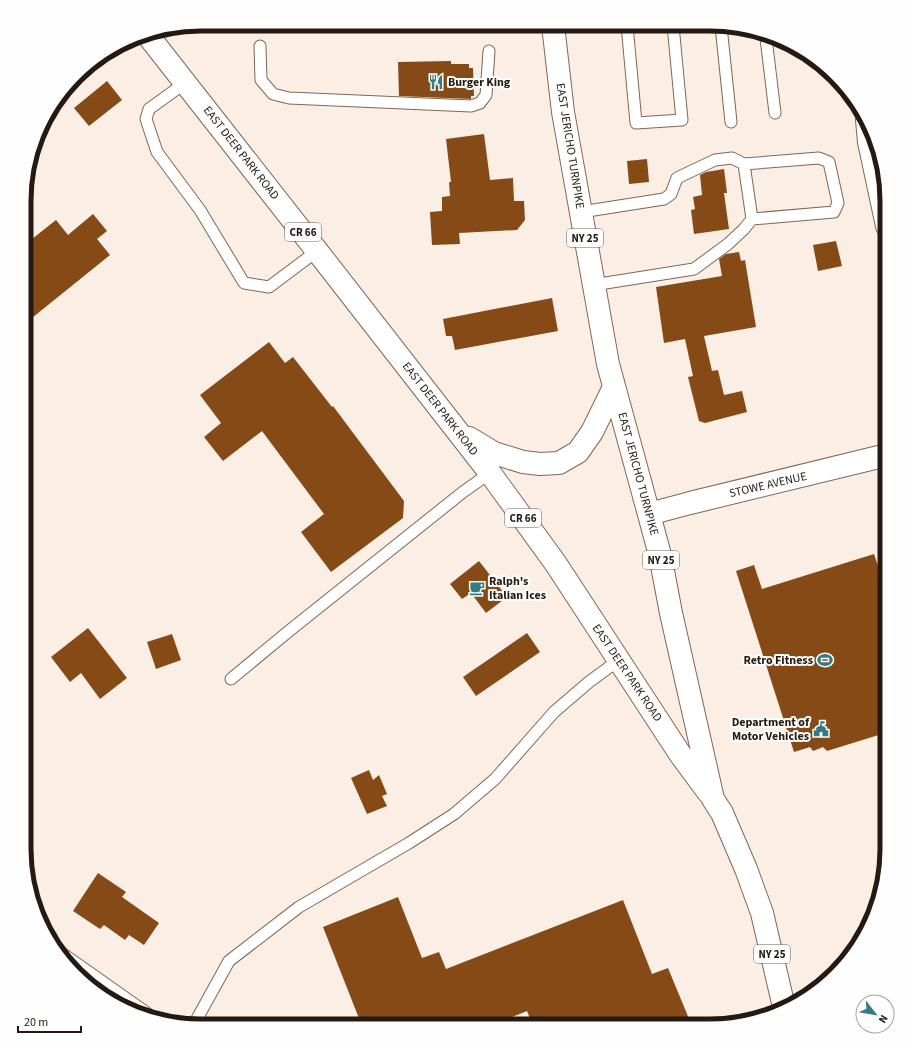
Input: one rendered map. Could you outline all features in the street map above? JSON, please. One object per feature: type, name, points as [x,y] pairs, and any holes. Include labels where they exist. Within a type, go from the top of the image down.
[{"type":"main road","name":"EAST JERICHO TURNPIKE","points":[[554,31],[563,112],[608,364],[660,555],[671,613],[713,799],[722,813],[746,869],[762,913],[783,1002]]},
{"type":"main road","name":"EAST DEER PARK ROAD","points":[[151,39],[490,473],[556,564],[680,754],[713,799]]},
{"type":"main road","points":[[869,141],[880,193]]},
{"type":"main road","points":[[458,432],[494,453],[523,462],[540,464],[559,462],[578,452],[592,432],[614,387]]},
{"type":"main road","name":"STOWE AVENUE","points":[[649,514],[880,458]]},
{"type":"lane","points":[[628,31],[636,123],[682,120],[674,31]]},
{"type":"lane","points":[[722,31],[731,122]]},
{"type":"lane","points":[[766,41],[775,113]]},
{"type":"lane","points":[[260,46],[261,80],[272,94],[289,98],[471,106],[480,103],[486,95],[489,52]]},
{"type":"lane","points":[[185,83],[149,109],[146,119],[158,152],[200,210],[244,283],[269,287],[317,251]]},
{"type":"lane","points":[[581,212],[664,199],[671,194],[677,178],[715,160],[732,158],[744,164],[820,158],[829,162],[838,203],[834,212],[752,219],[728,244],[694,269],[593,285]]},
{"type":"lane","points":[[744,164],[752,219]]},
{"type":"lane","points":[[231,678],[457,497],[490,473]]},
{"type":"lane","points":[[197,1019],[229,961],[299,907],[409,843],[454,814],[495,779],[554,712],[589,682],[619,660]]},
{"type":"lane","points":[[73,961],[138,1007]]},
{"type":"building","name":"Burger King","points":[[451,61],[451,64],[469,64],[469,68],[473,68],[474,96],[471,96],[471,99],[399,96],[398,62]]},
{"type":"building","points":[[107,81],[122,100],[89,126],[74,108]]},
{"type":"building","points":[[484,134],[490,180],[513,178],[514,201],[524,201],[525,220],[517,230],[459,233],[460,244],[432,245],[430,212],[442,211],[442,197],[450,196],[449,182],[451,182],[446,139]]},
{"type":"building","points":[[647,159],[649,182],[629,184],[627,161]]},
{"type":"building","points":[[724,169],[727,193],[724,193],[729,229],[694,234],[691,210],[695,209],[693,197],[702,195],[700,175],[706,172]]},
{"type":"building","points":[[93,214],[107,231],[97,239],[110,255],[31,319],[31,240],[56,220],[68,235]]},
{"type":"building","points":[[836,241],[842,266],[818,271],[813,245]]},
{"type":"building","points":[[739,252],[741,261],[745,260],[756,327],[704,336],[712,371],[718,370],[724,395],[742,391],[747,412],[705,423],[699,421],[688,377],[693,376],[685,339],[664,343],[656,287],[722,276],[719,259],[726,254]]},
{"type":"building","points":[[552,298],[558,331],[455,350],[452,336],[446,336],[443,319]]},
{"type":"building","points":[[269,342],[285,363],[293,357],[332,407],[333,406],[404,501],[403,518],[331,572],[301,532],[324,514],[262,431],[223,461],[204,437],[221,423],[200,395]]},
{"type":"building","name":"Retro Fitness","points":[[874,554],[880,572],[880,735],[827,751],[823,747],[813,751],[810,747],[794,752],[736,571],[754,565],[762,589]]},
{"type":"building","name":"Ralph's Italian Ices","points":[[479,561],[507,597],[486,613],[471,593],[462,599],[450,584]]},
{"type":"building","points":[[88,628],[127,678],[100,699],[81,673],[70,682],[51,657]]},
{"type":"building","points":[[527,633],[540,652],[476,696],[463,677]]},
{"type":"building","points":[[172,634],[181,660],[156,669],[147,642]]},
{"type":"building","points":[[369,770],[373,780],[379,775],[387,794],[382,796],[387,806],[367,814],[351,778]]},
{"type":"building","points":[[98,873],[126,892],[122,897],[159,923],[144,945],[129,935],[125,940],[104,925],[100,929],[73,911]]},
{"type":"building","points":[[398,897],[422,958],[439,952],[446,969],[623,900],[652,974],[668,968],[689,1019],[530,1019],[527,1011],[507,1019],[359,1019],[323,927]]},
{"type":"place","name":"Burger King","points":[[436,82]]},
{"type":"place","name":"Ralph's Italian Ices","points":[[477,588]]},
{"type":"place","name":"Retro Fitness","points":[[825,660]]},
{"type":"place","name":"Department of Motor Vehicles","points":[[821,729]]}]
